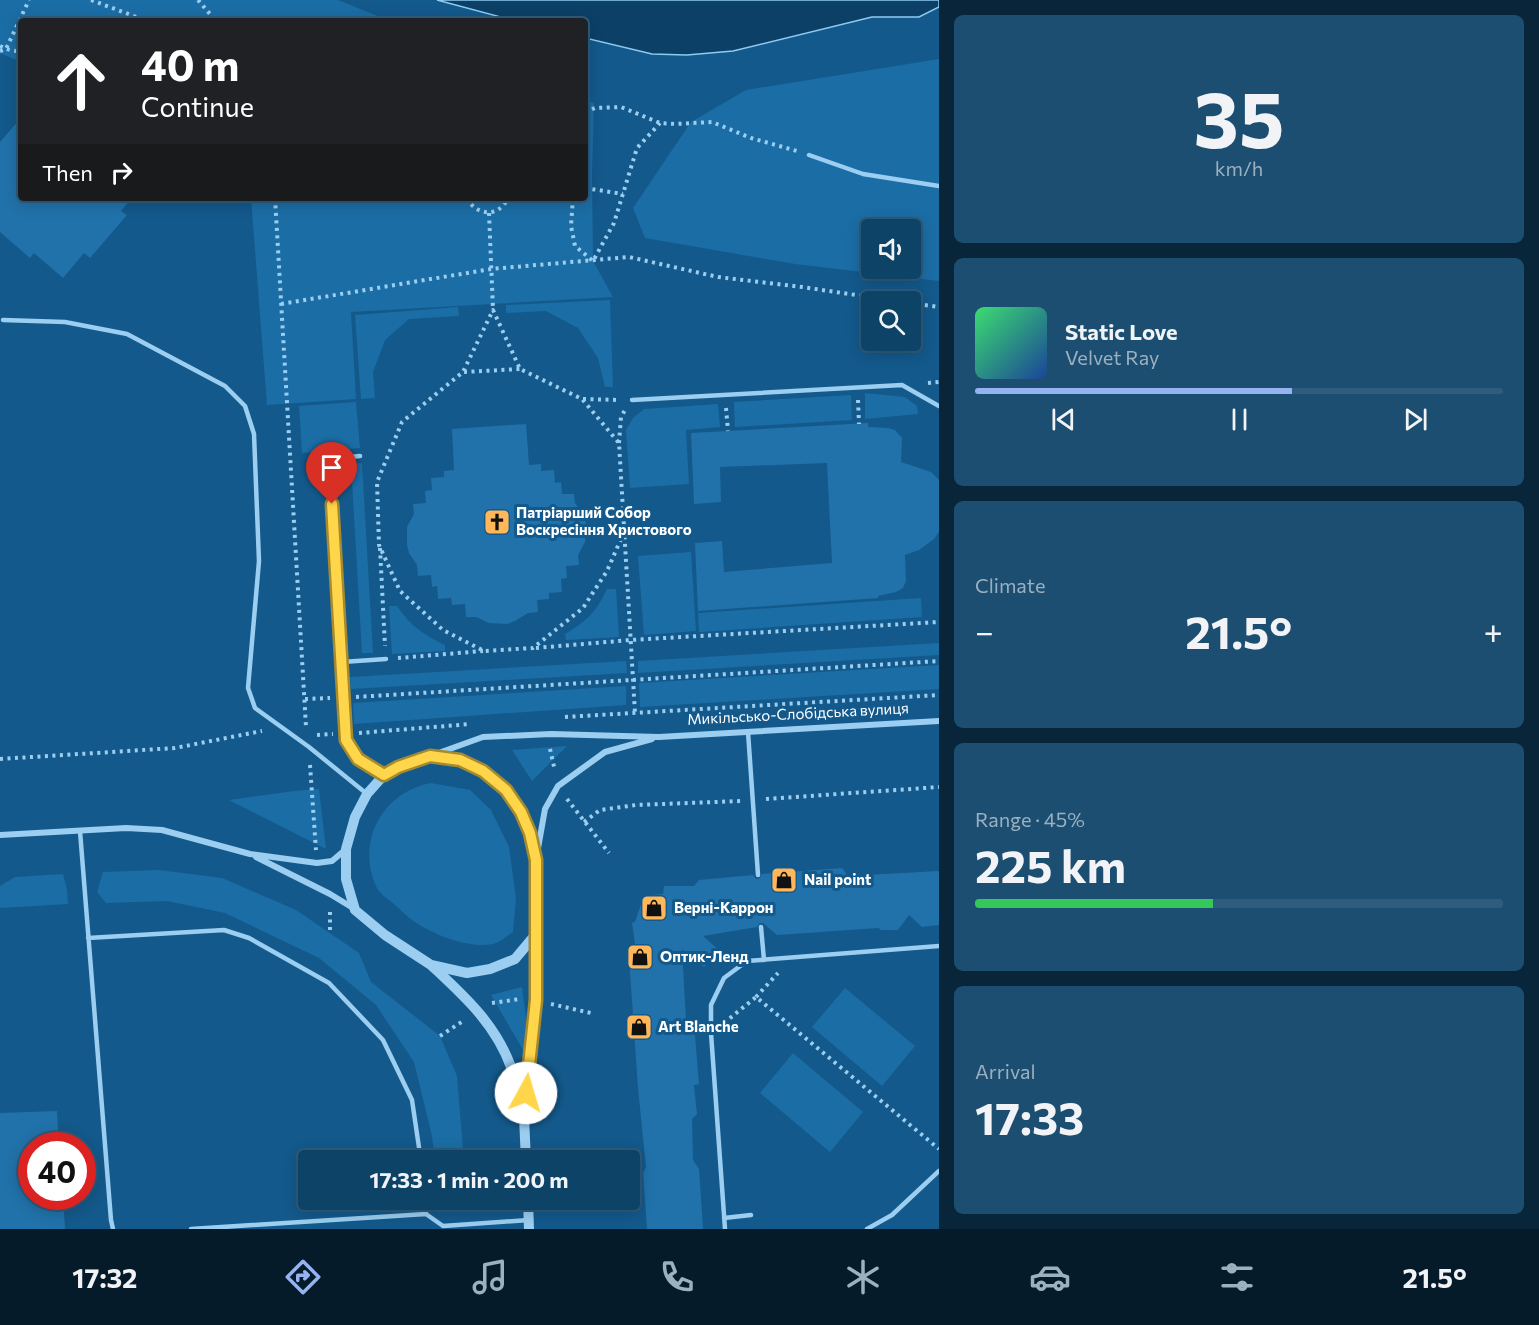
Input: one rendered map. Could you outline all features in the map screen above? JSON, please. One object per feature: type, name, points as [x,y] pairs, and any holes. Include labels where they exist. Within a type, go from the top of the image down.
[{"type":"street","name":"Микільсько-Слобідська вулиця","points":[[430,756],[483,737],[551,734],[660,737],[939,721]]},
{"type":"street","name":"Микільсько-Слобідська вулиця","points":[[536,860],[545,809],[558,786],[605,752],[660,737]]},
{"type":"street","points":[[355,910],[346,879],[346,849],[355,817],[367,794],[384,775],[398,767],[430,756],[460,760],[483,771],[506,790],[521,812],[530,833],[536,860],[536,1000],[524,1116],[526,1150]]},
{"type":"street","points":[[0,836],[126,828],[162,830],[250,854],[317,863],[332,861],[346,849]]},
{"type":"street","points":[[250,854],[330,894],[355,910],[385,935],[431,965],[479,1011],[496,1035],[512,1067],[524,1116]]},
{"type":"street","points":[[431,965],[467,973],[490,969],[515,959],[536,934]]},
{"type":"lane","points":[[809,154],[863,174],[939,186]]},
{"type":"lane","points":[[3,320],[65,322],[127,334],[225,386],[245,406],[254,434],[259,561],[248,688],[255,708],[309,747],[367,794]]},
{"type":"lane","points":[[632,400],[902,385],[939,406]]},
{"type":"lane","points":[[360,456],[330,459],[346,740],[358,759],[384,775]]},
{"type":"lane","points":[[342,662],[386,659]]},
{"type":"lane","points":[[748,732],[758,875]]},
{"type":"lane","points":[[80,831],[113,1229]]},
{"type":"lane","points":[[761,927],[764,960]]},
{"type":"lane","points":[[88,938],[224,930],[249,938],[329,982],[383,1040],[412,1100],[419,1150]]},
{"type":"lane","points":[[725,1229],[711,1033],[711,1005],[724,978],[747,961],[939,946]]},
{"type":"lane","points":[[867,1229],[892,1215],[939,1171]]},
{"type":"lane","points":[[425,1210],[426,1214]]},
{"type":"lane","points":[[191,1229],[426,1214],[443,1227],[529,1224]]},
{"type":"lane","points":[[724,1218],[751,1215]]},
{"type":"path","points":[[21,18],[29,0]]},
{"type":"path","points":[[91,0],[139,18]]},
{"type":"path","points":[[198,0],[213,18]]},
{"type":"path","points":[[6,50],[18,24]]},
{"type":"path","points":[[0,46],[6,50]]},
{"type":"path","points":[[0,51],[18,52]]},
{"type":"path","points":[[588,111],[595,108],[621,107],[660,123],[712,122],[751,138],[809,154]]},
{"type":"path","points":[[593,261],[614,223],[637,148],[660,123]]},
{"type":"path","points":[[588,188],[623,194]]},
{"type":"path","points":[[275,201],[307,736],[477,724]]},
{"type":"path","points":[[469,201],[475,209],[489,213],[502,208],[506,201]]},
{"type":"path","points":[[573,201],[571,226],[575,246],[593,261]]},
{"type":"path","points":[[489,213],[493,310],[520,369]]},
{"type":"path","points":[[281,304],[491,269],[629,257],[718,277],[861,295]]},
{"type":"path","points":[[921,305],[939,307]]},
{"type":"path","points":[[493,310],[464,372],[402,422],[377,482],[386,659],[630,640],[939,622]]},
{"type":"path","points":[[464,372],[520,369],[582,399],[619,443]]},
{"type":"path","points":[[858,387],[859,424]]},
{"type":"path","points":[[726,395],[728,431]]},
{"type":"path","points":[[582,399],[632,400]]},
{"type":"path","points":[[632,400],[621,417],[619,443],[634,713]]},
{"type":"path","points":[[533,648],[583,608],[608,571],[624,532]]},
{"type":"path","points":[[380,544],[400,591],[443,630],[484,651]]},
{"type":"path","points":[[305,699],[939,660]]},
{"type":"path","points":[[559,717],[939,695]]},
{"type":"path","points":[[0,759],[175,748],[281,728]]},
{"type":"path","points":[[309,747],[317,863]]},
{"type":"path","points":[[330,894],[330,934]]},
{"type":"path","points":[[711,1033],[756,997],[792,958]]},
{"type":"path","points":[[756,997],[939,1149]]},
{"type":"path","points":[[440,1036],[495,1002],[536,1000],[591,1013]]},
{"type":"shaded area","points":[[0,0],[338,0],[383,18],[18,18],[18,61],[0,53]]},
{"type":"shaded area","points":[[437,0],[939,0],[939,7],[919,17],[872,17],[733,51],[687,55],[652,54],[588,39],[588,18],[505,18]]},
{"type":"shaded area","points":[[939,59],[939,281],[921,279],[921,219],[861,219],[861,272],[795,264],[645,238],[633,208],[691,122],[746,90]]},
{"type":"shaded area","points":[[588,101],[594,103],[593,261],[613,297],[351,312],[356,399],[267,405],[251,201],[588,201]]},
{"type":"shaded area","points":[[610,300],[613,387],[605,387],[598,358],[578,328],[546,311],[506,313],[506,305]]},
{"type":"shaded area","points":[[458,307],[459,316],[409,319],[385,340],[373,372],[375,398],[361,399],[355,315]]},
{"type":"shaded area","points":[[865,393],[905,397],[917,406],[918,414],[865,419]]},
{"type":"shaded area","points":[[851,395],[852,420],[735,427],[734,402]]},
{"type":"shaded area","points":[[356,402],[360,448],[302,453],[299,406]]},
{"type":"shaded area","points":[[718,404],[720,427],[686,430],[689,484],[630,488],[626,430],[633,418],[644,409]]},
{"type":"shaded area","points":[[362,463],[373,653],[362,653],[351,464]]},
{"type":"shaded area","points":[[691,552],[696,631],[644,635],[638,556]]},
{"type":"shaded area","points":[[607,589],[616,589],[619,637],[566,640],[565,634],[590,615]]},
{"type":"shaded area","points":[[921,598],[922,617],[699,632],[698,613]]},
{"type":"shaded area","points":[[389,606],[397,606],[418,629],[445,645],[445,651],[392,654]]},
{"type":"shaded area","points":[[939,643],[939,655],[638,673],[638,661]]},
{"type":"shaded area","points":[[626,661],[627,673],[351,689],[350,677]]},
{"type":"shaded area","points":[[939,665],[939,689],[640,707],[639,683]]},
{"type":"shaded area","points":[[626,686],[626,705],[354,724],[353,703]]},
{"type":"shaded area","points":[[567,746],[532,781],[512,750]]},
{"type":"shaded area","points":[[431,783],[470,790],[491,810],[509,847],[516,898],[513,932],[500,941],[484,945],[463,943],[432,932],[409,918],[377,888],[371,871],[369,854],[371,837],[377,822],[399,797],[414,788]]},
{"type":"shaded area","points":[[319,789],[326,849],[229,800],[294,791]]},
{"type":"shaded area","points":[[159,870],[222,878],[296,910],[359,953],[371,982],[440,1036],[457,1076],[463,1150],[434,1150],[414,1062],[376,1005],[319,958],[225,913],[167,901],[106,903],[97,892],[103,872]]},
{"type":"shaded area","points":[[63,874],[68,904],[0,908],[0,886],[15,877]]},
{"type":"shaded area","points":[[522,987],[526,1017],[526,1055],[491,995]]},
{"type":"shaded area","points":[[845,988],[915,1046],[882,1086],[812,1027]]},
{"type":"shaded area","points":[[793,1053],[863,1112],[830,1152],[760,1093]]},
{"type":"building","points":[[18,121],[18,201],[129,201],[121,211],[127,215],[90,258],[84,253],[63,278],[34,253],[30,258],[0,232],[0,142]]},
{"type":"building","points":[[868,423],[868,427],[895,430],[902,438],[901,462],[931,472],[939,480],[939,532],[934,539],[919,550],[905,555],[906,581],[903,588],[878,596],[878,598],[698,611],[695,543],[722,541],[724,572],[832,563],[827,463],[720,467],[721,502],[694,504],[691,433]]},
{"type":"building","name":"Патріарший Собор Воскресіння Христового","points":[[526,424],[529,465],[541,464],[541,471],[554,470],[555,483],[561,482],[562,494],[574,494],[575,503],[584,516],[586,524],[585,542],[578,555],[579,565],[566,566],[567,578],[561,579],[562,592],[549,593],[549,599],[537,600],[538,612],[528,613],[507,624],[489,623],[476,617],[466,617],[465,604],[452,605],[451,598],[438,599],[437,586],[432,587],[431,575],[418,576],[417,565],[407,545],[407,527],[414,514],[413,504],[426,503],[425,491],[432,490],[431,478],[444,477],[444,471],[454,470],[452,429]]},
{"type":"building","points":[[842,868],[848,876],[939,871],[939,925],[922,927],[909,915],[898,930],[878,928],[777,935],[760,923],[757,927],[703,936],[720,951],[704,967],[682,949],[686,1020],[694,1023],[699,1084],[694,1085],[697,1114],[692,1119],[693,1160],[699,1169],[703,1229],[647,1229],[643,1173],[646,1167],[629,957],[636,951],[632,923],[635,922],[642,901],[651,895],[663,894],[664,886],[694,886],[699,880],[753,875],[759,879],[762,874]]},
{"type":"building","points":[[57,1111],[58,1132],[18,1132],[18,1210],[64,1210],[65,1229],[0,1229],[0,1113]]},
{"type":"place","name":"Патріарший Собор Воскресіння Христового","points":[[497,522]]},
{"type":"place","name":"Nail point","points":[[784,880]]},
{"type":"place","name":"Верні-Каррон","points":[[654,908]]},
{"type":"place","name":"Оптик-Ленд","points":[[640,957]]},
{"type":"place","name":"Art Blanche","points":[[639,1027]]},
{"type":"route","points":[[332,504],[346,740],[358,759],[384,775],[398,767],[430,756],[460,760],[483,771],[506,790],[521,812],[530,833],[536,860],[536,1000],[526,1093]]}]
